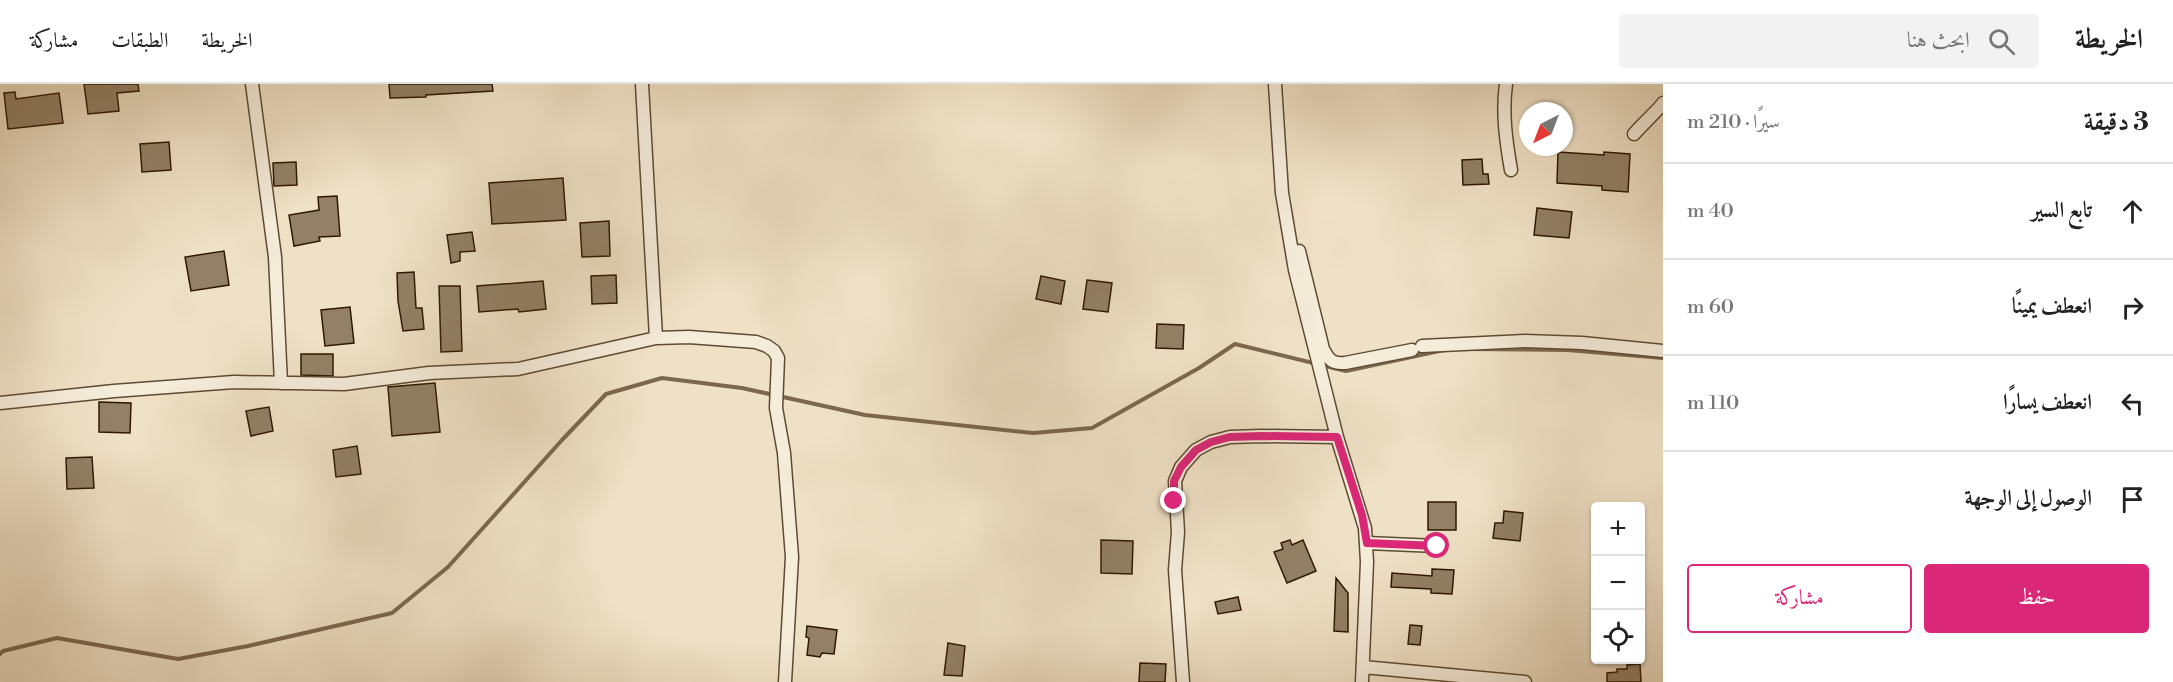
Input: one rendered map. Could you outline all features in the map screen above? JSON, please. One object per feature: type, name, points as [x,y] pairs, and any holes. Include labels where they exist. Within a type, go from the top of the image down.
[{"type":"street","points":[[252,84],[275,257],[281,383]]},
{"type":"street","points":[[642,84],[656,338]]},
{"type":"street","points":[[1275,84],[1281,193],[1300,290],[1337,437],[1362,515],[1367,543],[1362,682]]},
{"type":"street","points":[[1506,84],[1504,101],[1506,142],[1511,170]]},
{"type":"street","points":[[1634,134],[1663,103]]},
{"type":"street","points":[[1281,193],[1291,215],[1323,349],[1329,360],[1336,364],[1417,348],[1525,341],[1582,343],[1663,351]]},
{"type":"street","points":[[0,403],[234,382],[344,384],[429,373],[518,369],[656,338],[688,337],[756,342],[767,346],[778,357],[776,408],[784,453],[792,557],[784,682]]},
{"type":"street","points":[[1183,682],[1174,570],[1178,532],[1174,481],[1181,467],[1196,450],[1211,442],[1230,437],[1337,437]]},
{"type":"street","points":[[1367,543],[1437,546]]},
{"type":"street","points":[[1363,667],[1525,682]]},
{"type":"building","points":[[84,84],[138,84],[139,91],[117,93],[119,111],[88,114]]},
{"type":"building","points":[[389,84],[492,84],[493,91],[390,98]]},
{"type":"building","points":[[15,92],[16,99],[59,93],[63,123],[8,129],[4,93]]},
{"type":"building","points":[[169,142],[171,170],[142,172],[140,144]]},
{"type":"building","points":[[1604,152],[1630,154],[1628,192],[1602,190],[1602,186],[1557,183],[1558,156],[1573,156],[1573,153],[1604,155]]},
{"type":"building","points":[[1482,159],[1483,174],[1488,174],[1489,184],[1463,185],[1462,160]]},
{"type":"building","points":[[296,162],[297,185],[274,186],[273,163]]},
{"type":"building","points":[[563,178],[566,220],[492,224],[489,183]]},
{"type":"building","points":[[337,196],[340,236],[319,237],[320,241],[294,246],[289,215],[319,210],[318,197]]},
{"type":"building","points":[[1537,208],[1572,212],[1569,238],[1534,235]]},
{"type":"building","points":[[609,221],[610,256],[582,257],[580,223]]},
{"type":"building","points":[[472,232],[475,251],[460,252],[460,261],[451,263],[447,235]]},
{"type":"building","points":[[224,251],[229,285],[191,291],[185,257]]},
{"type":"building","points":[[414,272],[416,308],[422,308],[424,329],[403,331],[398,301],[397,273]]},
{"type":"building","points":[[616,275],[617,303],[592,304],[591,276]]},
{"type":"building","points":[[1041,276],[1065,281],[1061,304],[1036,299]]},
{"type":"building","points":[[1087,280],[1112,283],[1108,312],[1083,309]]},
{"type":"building","points":[[543,281],[546,309],[479,312],[477,286]]},
{"type":"building","points":[[439,286],[460,286],[462,351],[441,352]]},
{"type":"building","points":[[350,307],[354,343],[325,346],[321,310]]},
{"type":"building","points":[[1157,324],[1184,325],[1183,349],[1156,348]]},
{"type":"building","points":[[301,354],[333,354],[333,376],[301,375]]},
{"type":"building","points":[[435,383],[440,432],[392,436],[388,387]]},
{"type":"building","points":[[99,402],[131,403],[130,433],[99,432]]},
{"type":"building","points":[[269,407],[273,431],[251,436],[246,411]]},
{"type":"building","points":[[357,446],[361,474],[336,477],[333,450]]},
{"type":"building","points":[[92,457],[94,488],[67,489],[66,458]]},
{"type":"building","points":[[1428,502],[1456,502],[1456,530],[1428,530]]},
{"type":"building","points":[[1504,511],[1523,513],[1520,541],[1493,538],[1495,523],[1503,523]]},
{"type":"building","points":[[1101,540],[1133,541],[1132,574],[1101,573]]},
{"type":"building","points":[[1290,540],[1292,545],[1303,540],[1316,571],[1287,583],[1274,552],[1283,549],[1281,543]]},
{"type":"building","points":[[1432,569],[1454,570],[1452,594],[1431,593],[1431,589],[1391,587],[1392,573],[1432,576]]},
{"type":"building","points":[[1336,578],[1348,593],[1348,632],[1334,631]]},
{"type":"building","points":[[1238,597],[1241,610],[1218,614],[1215,602]]},
{"type":"building","points":[[1410,625],[1422,626],[1420,645],[1408,644]]},
{"type":"building","points":[[807,626],[837,630],[834,654],[822,653],[820,657],[807,655],[809,638],[806,637]]},
{"type":"building","points":[[948,643],[965,646],[962,676],[944,675]]},
{"type":"building","points":[[1140,663],[1166,664],[1165,682],[1139,682]]},
{"type":"building","points":[[1640,664],[1641,682],[1607,682],[1607,673],[1617,672],[1617,669],[1627,669],[1627,665]]},
{"type":"waterway","points":[[0,654],[3,651],[57,638],[178,659],[248,646],[392,613],[448,567],[606,394],[662,378],[742,388],[865,415],[1033,433],[1092,428],[1199,368],[1235,344],[1346,371],[1444,350]]},
{"type":"waterway","points":[[1469,349],[1567,350],[1663,358]]},
{"type":"route","points":[[1174,501],[1174,481],[1181,467],[1196,450],[1211,442],[1230,437],[1337,437],[1362,515],[1367,543],[1437,546]]}]
